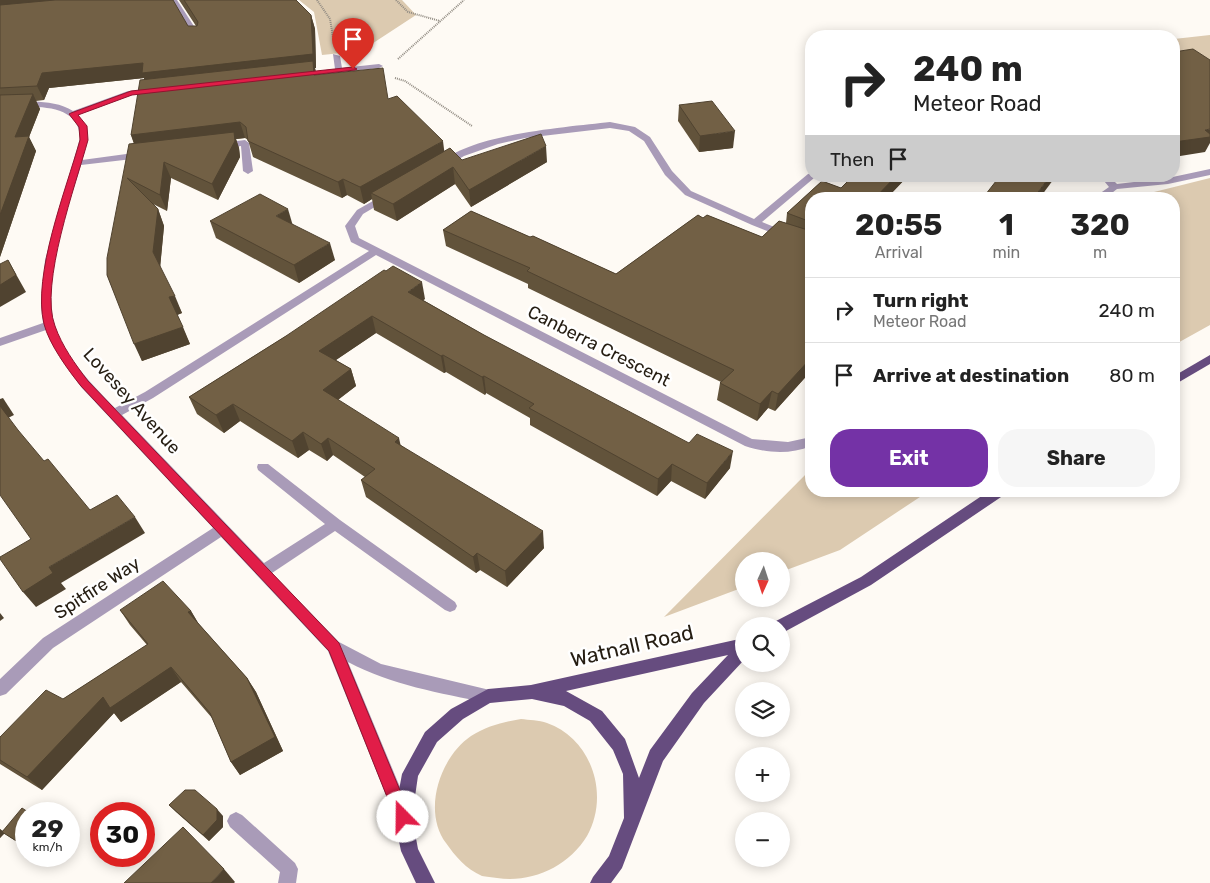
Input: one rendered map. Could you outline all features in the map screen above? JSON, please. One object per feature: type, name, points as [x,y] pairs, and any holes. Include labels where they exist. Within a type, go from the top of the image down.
[{"type":"main road","points":[[1180,377],[1210,359]]},
{"type":"main road","points":[[790,621],[866,581],[990,497]]},
{"type":"main road","name":"Watnall Road","points":[[426,881],[410,851],[403,817],[410,774],[431,737],[457,714],[488,696],[531,692],[735,646]]},
{"type":"main road","name":"Watnall Road","points":[[598,883],[616,862],[631,827],[656,756],[698,698],[735,659]]},
{"type":"main road","name":"Watnall Road","points":[[531,692],[567,699],[596,716],[619,745],[632,774],[631,827]]},
{"type":"street","points":[[174,0],[197,37]]},
{"type":"street","points":[[336,56],[339,70]]},
{"type":"street","points":[[289,76],[379,66]]},
{"type":"street","points":[[0,106],[28,105],[55,108],[73,114],[131,93],[161,90]]},
{"type":"street","name":"Lovesey Avenue","points":[[73,114],[83,126],[84,140],[53,250],[45,288],[49,325],[67,361],[84,384],[334,647],[378,670],[488,696]]},
{"type":"street","points":[[436,168],[461,154],[495,142],[525,135],[610,125],[632,130],[647,139],[668,173],[688,193],[805,243]]},
{"type":"street","points":[[215,147],[245,143],[248,171]]},
{"type":"street","points":[[77,163],[146,155]]},
{"type":"street","points":[[1180,178],[1210,172]]},
{"type":"street","points":[[755,223],[805,181]]},
{"type":"street","points":[[1110,182],[1115,187]]},
{"type":"street","points":[[1107,192],[1115,187],[1159,182]]},
{"type":"street","name":"Canberra Crescent","points":[[394,193],[360,212],[350,226],[355,240],[749,443],[774,448],[805,444]]},
{"type":"street","points":[[114,415],[149,395],[376,251]]},
{"type":"street","points":[[0,342],[49,325]]},
{"type":"street","points":[[263,466],[335,524],[450,606]]},
{"type":"street","points":[[262,572],[335,524]]},
{"type":"street","name":"Spitfire Way","points":[[0,689],[48,643],[222,528]]},
{"type":"street","name":"Lovesey Avenue","points":[[334,647],[403,817]]},
{"type":"street","points":[[236,821],[289,869],[287,883]]},
{"type":"path","points":[[317,0],[330,19],[336,56]]},
{"type":"path","points":[[396,0],[408,12],[440,21]]},
{"type":"path","points":[[379,66],[397,60],[464,0]]},
{"type":"path","points":[[367,68],[405,81],[495,142]]},
{"type":"shaded area","points":[[299,0],[402,0],[416,15],[361,51],[322,55],[314,12]]},
{"type":"shaded area","points":[[1210,35],[1210,74],[1180,54],[1180,38]]},
{"type":"shaded area","points":[[1210,178],[1210,325],[1180,342],[1180,192],[1154,192]]},
{"type":"shaded area","points":[[805,475],[805,497],[920,497],[840,550],[790,569],[790,552],[735,552],[735,590],[664,617]]},
{"type":"shaded area","points":[[521,719],[544,722],[563,731],[585,755],[592,770],[596,786],[597,803],[594,820],[587,836],[579,847],[570,856],[548,870],[523,878],[510,879],[482,876],[471,870],[457,857],[439,830],[435,816],[438,785],[451,757],[460,745],[471,736],[495,725]]},
{"type":"building","points":[[55,0],[173,0],[188,26],[197,26],[198,22],[184,0],[296,0],[311,15],[313,54],[142,73],[143,63],[42,73],[37,86],[0,88],[0,5]]},
{"type":"building","points":[[1193,49],[1210,60],[1210,129],[1205,130],[1210,134],[1210,137],[1180,141],[1180,51]]},
{"type":"building","points":[[313,61],[314,75],[383,68],[388,99],[397,96],[443,141],[360,187],[343,179],[338,182],[248,141],[246,127],[240,122],[131,135],[140,80]]},
{"type":"building","points":[[33,94],[15,137],[29,136],[0,215],[0,95]]},
{"type":"building","points":[[712,101],[735,131],[700,136],[679,105]]},
{"type":"building","points":[[234,132],[235,141],[212,184],[164,162],[160,195],[127,178],[158,209],[153,252],[175,296],[169,297],[183,327],[134,344],[107,275],[107,258],[129,144]]},
{"type":"building","points":[[541,134],[546,146],[469,190],[453,167],[393,204],[371,193],[450,148],[462,160]]},
{"type":"building","points":[[821,182],[841,188],[847,182],[890,182],[881,192],[810,192]]},
{"type":"building","points":[[995,182],[1046,182],[1038,192],[987,192]]},
{"type":"building","points":[[260,194],[288,209],[276,216],[330,243],[294,265],[210,221]]},
{"type":"building","points":[[805,197],[805,220],[787,213]]},
{"type":"building","points":[[471,211],[530,237],[533,236],[616,274],[698,215],[703,218],[707,215],[762,237],[779,221],[805,229],[805,365],[778,394],[772,391],[760,404],[720,383],[734,370],[527,271],[530,268],[443,230]]},
{"type":"building","points":[[8,260],[16,275],[0,285],[0,264]]},
{"type":"building","points":[[393,266],[422,282],[408,292],[484,335],[689,443],[697,434],[733,451],[707,483],[672,464],[658,479],[529,408],[534,404],[484,376],[482,377],[443,355],[441,356],[372,316],[319,351],[351,369],[323,390],[399,438],[395,442],[543,531],[505,571],[477,553],[473,557],[361,480],[375,469],[328,438],[321,444],[303,432],[292,441],[233,404],[216,415],[189,397]]},
{"type":"building","points":[[0,406],[44,461],[48,459],[90,510],[117,495],[135,517],[49,567],[53,573],[23,592],[0,559],[0,557],[31,539],[0,495]]},
{"type":"building","points":[[163,581],[191,611],[188,612],[247,678],[275,737],[231,762],[210,713],[171,667],[110,708],[103,697],[27,777],[0,760],[0,737],[46,690],[63,699],[148,644],[120,610]]},
{"type":"building","points":[[185,790],[195,790],[217,809],[217,820],[203,835],[169,805]]},
{"type":"building","points":[[15,816],[15,840],[2,832]]},
{"type":"building","points":[[183,827],[224,869],[211,883],[124,883],[141,867],[155,867],[155,854]]},
{"type":"route","points":[[353,69],[131,93],[73,114],[83,126],[84,140],[53,250],[45,288],[49,325],[67,361],[84,384],[334,647],[403,817]]}]
